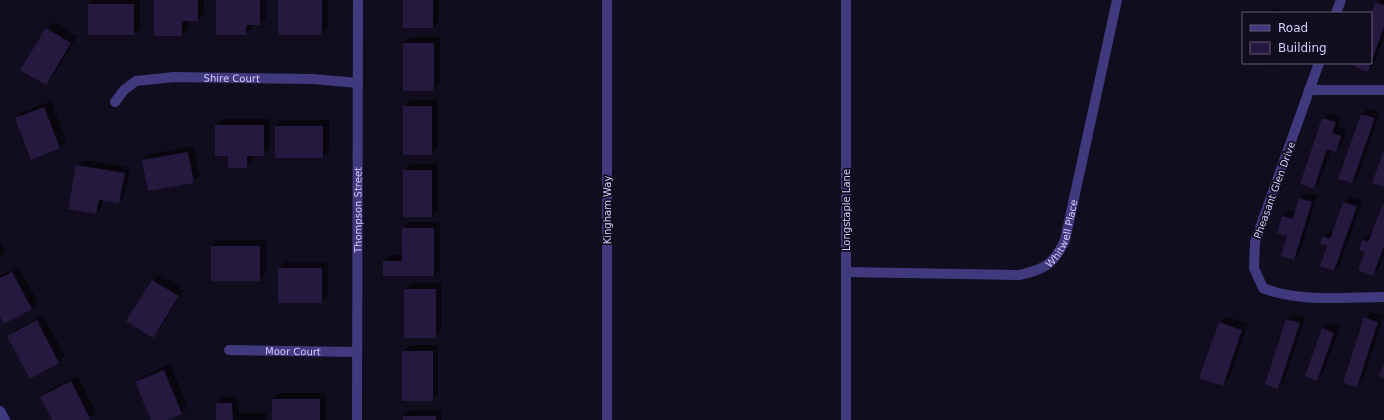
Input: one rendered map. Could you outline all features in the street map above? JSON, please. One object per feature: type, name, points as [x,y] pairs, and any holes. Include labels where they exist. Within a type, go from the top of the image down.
[{"type":"street","name":"Thompson Street","points":[[357,420],[358,0]]},
{"type":"street","name":"Kingham Way","points":[[607,0],[607,420]]},
{"type":"street","name":"Longstaple Lane","points":[[846,0],[846,420]]},
{"type":"street","name":"Whitwell Place","points":[[846,272],[1019,275],[1035,272],[1048,266],[1059,254],[1065,240],[1117,0]]},
{"type":"street","points":[[1336,12],[1341,0]]},
{"type":"street","name":"Pheasant Glen Drive","points":[[1319,64],[1255,242],[1254,268],[1263,288],[1279,294],[1312,297],[1384,298]]},
{"type":"street","name":"Shire Court","points":[[115,102],[124,90],[136,81],[174,77],[313,79],[358,83]]},
{"type":"street","points":[[1309,90],[1384,90]]},
{"type":"street","name":"Moor Court","points":[[229,350],[357,352]]},
{"type":"street","points":[[0,411],[5,420]]},
{"type":"building","points":[[154,0],[198,0],[198,21],[182,21],[182,36],[154,36]]},
{"type":"building","points":[[216,0],[260,0],[260,25],[246,25],[246,35],[216,35]]},
{"type":"building","points":[[278,0],[322,0],[322,35],[278,35]]},
{"type":"building","points":[[403,0],[433,0],[433,28],[403,28]]},
{"type":"building","points":[[1375,2],[1384,5],[1384,27],[1372,60],[1372,12]]},
{"type":"building","points":[[88,4],[134,4],[134,35],[88,35]]},
{"type":"building","points":[[46,28],[71,43],[46,85],[20,70]]},
{"type":"building","points":[[403,43],[434,43],[434,91],[403,91]]},
{"type":"building","points":[[1354,64],[1371,64],[1368,72],[1353,66]]},
{"type":"building","points":[[403,106],[432,106],[432,155],[403,155]]},
{"type":"building","points":[[44,107],[60,148],[31,160],[15,118]]},
{"type":"building","points":[[1361,114],[1375,118],[1352,183],[1338,179]]},
{"type":"building","points":[[1322,118],[1336,122],[1332,133],[1341,136],[1336,152],[1327,149],[1314,189],[1300,184]]},
{"type":"building","points":[[215,125],[264,125],[264,156],[247,156],[247,168],[228,168],[228,156],[215,156]]},
{"type":"building","points":[[275,126],[323,126],[323,158],[275,158]]},
{"type":"building","points":[[1384,150],[1384,187],[1372,183]]},
{"type":"building","points":[[188,152],[194,183],[148,191],[142,160]]},
{"type":"building","points":[[76,165],[125,173],[119,203],[99,200],[96,214],[68,209]]},
{"type":"building","points":[[403,170],[432,170],[432,217],[403,217]]},
{"type":"building","points":[[1299,198],[1312,202],[1294,260],[1281,256],[1287,236],[1277,233],[1282,216],[1293,219]]},
{"type":"building","points":[[1343,202],[1357,206],[1334,271],[1320,266],[1327,246],[1320,243],[1323,236],[1330,239]]},
{"type":"building","points":[[1383,204],[1384,246],[1373,276],[1358,270],[1365,252],[1359,250],[1363,240],[1368,242]]},
{"type":"building","points":[[402,228],[434,228],[434,276],[383,276],[383,261],[402,261]]},
{"type":"building","points":[[211,246],[260,246],[260,281],[211,281]]},
{"type":"building","points":[[278,268],[322,268],[322,303],[278,303]]},
{"type":"building","points":[[12,272],[32,309],[4,324],[0,317],[0,278]]},
{"type":"building","points":[[152,280],[179,296],[153,338],[126,321]]},
{"type":"building","points":[[404,289],[436,289],[436,338],[404,338]]},
{"type":"building","points":[[1364,317],[1378,322],[1357,387],[1343,383]]},
{"type":"building","points":[[1286,319],[1300,323],[1278,389],[1265,384]]},
{"type":"building","points":[[37,320],[59,363],[30,379],[7,336]]},
{"type":"building","points":[[1219,322],[1242,330],[1223,386],[1199,378]]},
{"type":"building","points":[[1322,328],[1334,333],[1317,381],[1305,376]]},
{"type":"building","points":[[402,351],[433,351],[433,401],[402,401]]},
{"type":"building","points":[[1384,364],[1384,378],[1379,376]]},
{"type":"building","points":[[164,370],[182,414],[168,420],[151,420],[135,382]]},
{"type":"building","points":[[71,381],[90,419],[52,420],[40,397]]},
{"type":"building","points":[[272,399],[320,399],[320,420],[272,420]]},
{"type":"building","points":[[216,403],[232,403],[233,420],[216,420]]},
{"type":"building","points":[[403,416],[436,416],[436,420],[403,420]]}]
